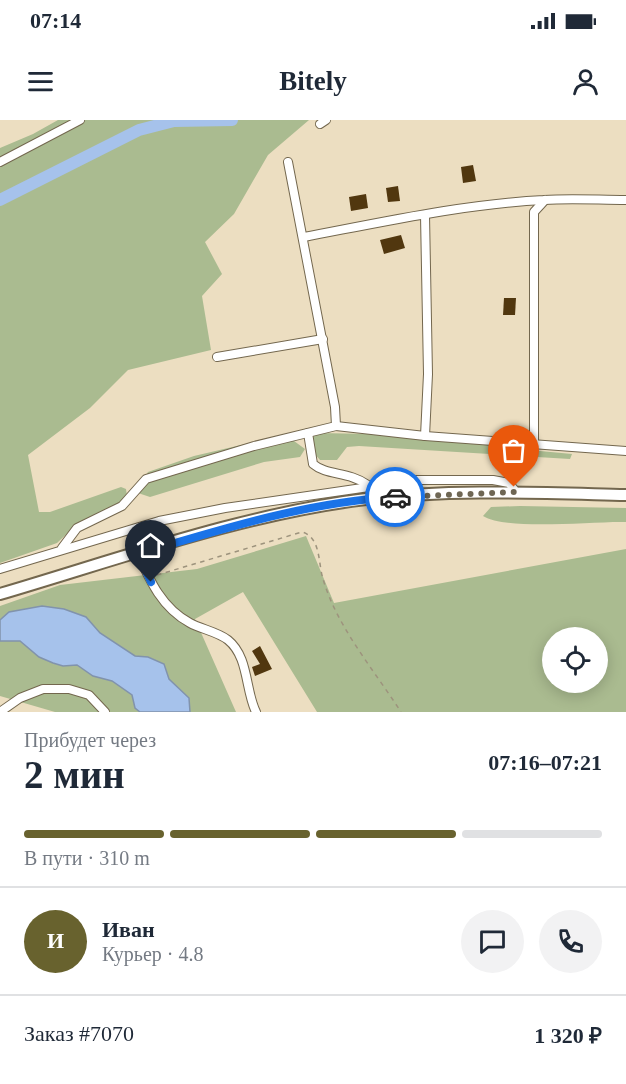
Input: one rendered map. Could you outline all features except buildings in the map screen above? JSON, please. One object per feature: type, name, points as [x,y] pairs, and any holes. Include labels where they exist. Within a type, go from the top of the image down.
[{"type":"highway","points":[[0,594],[252,522],[333,504],[387,497],[516,492],[626,495]]},
{"type":"street","points":[[0,162],[80,120]]},
{"type":"street","points":[[288,162],[323,339],[336,426]]},
{"type":"street","points":[[304,237],[426,215],[545,200],[626,200]]},
{"type":"street","points":[[534,444],[534,212],[545,200]]},
{"type":"street","points":[[425,436],[428,374],[426,215]]},
{"type":"street","points":[[217,357],[323,339]]},
{"type":"street","points":[[62,548],[77,528],[122,506],[146,479],[254,446],[336,426],[425,436],[626,451]]},
{"type":"street","points":[[308,433],[313,464],[319,469],[354,476],[368,485]]},
{"type":"street","points":[[0,569],[62,548],[159,521],[368,485],[417,480],[493,480],[509,483],[516,492]]},
{"type":"street","points":[[138,554],[149,579],[169,609],[188,622],[227,639],[237,651],[256,712]]},
{"type":"street","points":[[0,712],[20,698],[43,689],[69,689],[89,695],[105,712]]},
{"type":"path","points":[[149,579],[165,571],[302,532],[309,534],[315,539],[323,580],[343,622],[401,712]]},
{"type":"green space","points":[[58,120],[309,120],[268,155],[234,214],[205,242],[222,274],[202,296],[211,350],[128,370],[90,408],[28,455],[39,512],[50,512],[121,487],[126,489],[127,496],[119,505],[75,526],[57,543],[0,563],[0,148]]},
{"type":"green space","points":[[317,433],[429,435],[464,439],[498,447],[572,454],[570,459],[359,446],[347,447],[337,460],[320,460],[312,451],[309,442]]},
{"type":"green space","points":[[271,438],[294,441],[305,449],[300,457],[264,462],[150,497],[135,492],[148,472],[194,456]]},
{"type":"green space","points":[[491,507],[626,508],[626,522],[530,524],[495,521],[483,516]]},
{"type":"green space","points":[[306,536],[334,603],[626,549],[626,712],[317,712],[243,592],[195,619],[236,712],[190,712],[189,698],[169,679],[164,664],[148,657],[135,657],[100,633],[86,617],[64,609],[0,620],[0,606],[60,585],[197,569]]},
{"type":"green space","points":[[0,641],[20,641],[39,657],[63,666],[77,665],[93,676],[112,681],[132,695],[135,708],[140,712],[55,712],[0,696]]},
{"type":"water","points":[[42,606],[64,609],[86,617],[100,633],[135,656],[148,657],[164,664],[169,679],[189,698],[190,712],[140,712],[135,708],[132,695],[112,681],[93,676],[77,665],[63,666],[39,657],[20,641],[0,641],[0,620],[9,612]]},
{"type":"waterway","points":[[0,200],[139,130],[174,121],[232,120]]},
{"type":"way so far","points":[[395,497],[516,492],[514,487]]},
{"type":"route","points":[[151,582],[138,554],[296,511],[367,499],[395,497]]}]
